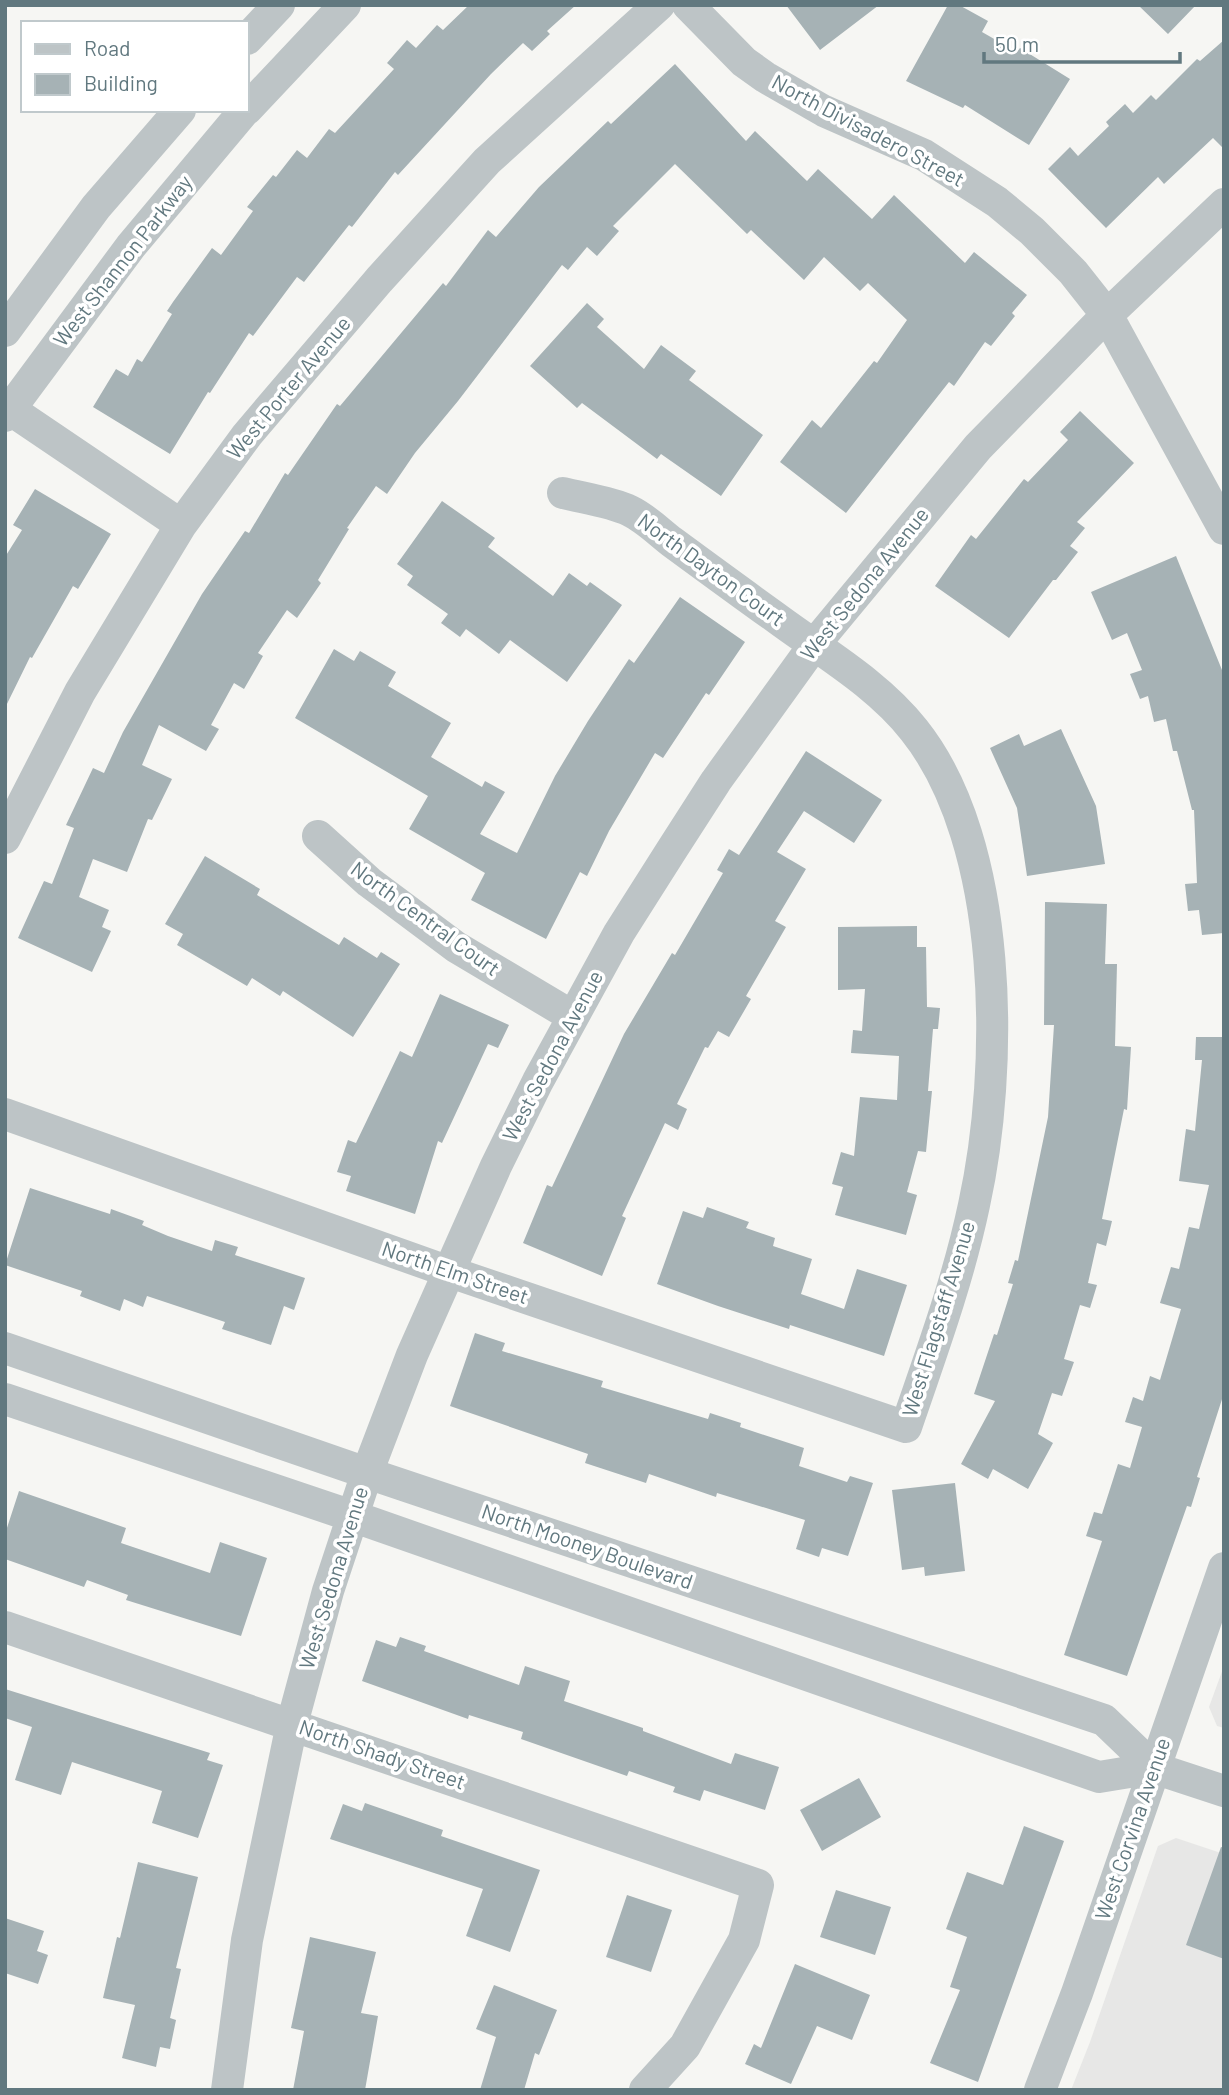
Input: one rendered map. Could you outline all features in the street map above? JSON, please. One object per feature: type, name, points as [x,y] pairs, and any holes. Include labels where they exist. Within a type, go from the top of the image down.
[{"type":"street","points":[[248,38],[279,5]]},
{"type":"street","name":"West Shannon Parkway","points":[[248,107],[345,5]]},
{"type":"street","name":"West Porter Avenue","points":[[5,838],[79,692],[181,525],[247,435],[379,280],[487,161],[659,5]]},
{"type":"street","name":"North Divisadero Street","points":[[688,5],[744,62],[765,78],[824,111],[924,155],[997,202],[1032,231],[1073,272],[1107,315]]},
{"type":"street","points":[[5,331],[96,207],[178,112]]},
{"type":"street","name":"West Shannon Parkway","points":[[7,410],[131,246],[243,112]]},
{"type":"street","name":"West Sedona Avenue","points":[[227,2090],[247,1940],[292,1724],[314,1636],[352,1516],[366,1473],[447,1271],[502,1154],[572,1016],[619,933],[716,781],[814,645],[978,447],[1107,315],[1224,204]]},
{"type":"street","points":[[1107,315],[1224,529]]},
{"type":"street","points":[[7,410],[181,525]]},
{"type":"street","name":"North Dayton Court","points":[[563,493],[630,511],[814,645]]},
{"type":"street","name":"West Flagstaff Avenue","points":[[814,645],[886,699],[914,729],[932,756],[949,787],[965,829],[978,879],[987,937],[991,1038],[989,1098],[975,1203],[960,1265],[906,1427]]},
{"type":"street","name":"North Central Court","points":[[318,836],[369,881],[456,947],[572,1016]]},
{"type":"street","name":"North Elm Street","points":[[5,1114],[447,1271],[906,1427]]},
{"type":"street","name":"North Mooney Boulevard","points":[[5,1348],[366,1473],[1104,1720],[1154,1768],[1224,1791]]},
{"type":"street","name":"North Mooney Boulevard","points":[[5,1399],[352,1516],[1099,1777],[1154,1768]]},
{"type":"street","name":"West Corvina Avenue","points":[[1040,2090],[1077,1993],[1224,1568]]},
{"type":"street","name":"North Shady Street","points":[[5,1627],[758,1885],[744,1940],[685,2046],[645,2090]]},
{"type":"shaded area","points":[[1224,1666],[1224,1728],[1217,1726],[1209,1707]]},
{"type":"shaded area","points":[[1176,1838],[1224,1854],[1224,2090],[1071,2090],[1158,1846]]},
{"type":"building","points":[[469,5],[576,5],[547,31],[550,34],[532,51],[523,43],[491,74],[398,175],[395,172],[304,282],[297,277],[253,336],[249,333],[170,454],[93,407],[116,369],[128,376],[137,359],[142,362],[172,314],[167,311],[173,302],[212,248],[221,255],[253,211],[247,207],[273,175],[276,177],[297,150],[307,158],[329,129],[335,133],[394,69],[387,63],[407,40],[416,48],[437,25],[443,30]]},
{"type":"building","points":[[786,5],[879,5],[820,50]]},
{"type":"building","points":[[948,5],[959,5],[988,21],[982,32],[1017,52],[1020,48],[1070,79],[1029,145],[965,105],[963,108],[906,81]]},
{"type":"building","points":[[1138,5],[1196,5],[1168,34]]},
{"type":"building","points":[[1224,40],[1224,149],[1213,138],[1164,184],[1158,177],[1106,228],[1048,169],[1070,147],[1078,156],[1109,126],[1106,122],[1125,104],[1133,113],[1151,95],[1156,100],[1197,59],[1200,61]]},
{"type":"building","points":[[675,64],[746,141],[755,131],[807,181],[818,169],[872,219],[894,195],[965,263],[974,252],[1027,295],[1012,313],[1015,316],[991,346],[985,342],[954,386],[949,382],[846,513],[780,462],[812,420],[821,428],[874,361],[877,363],[907,320],[868,283],[860,291],[824,257],[804,280],[751,230],[747,234],[675,164],[613,226],[619,231],[597,256],[587,247],[568,270],[562,265],[415,453],[387,494],[376,486],[347,528],[349,529],[318,580],[321,583],[297,618],[287,610],[258,653],[263,656],[244,689],[234,683],[211,725],[219,729],[206,751],[159,725],[142,765],[172,779],[152,820],[148,819],[127,872],[93,859],[79,897],[109,910],[102,927],[111,931],[92,972],[18,938],[44,881],[52,884],[74,828],[66,825],[93,768],[104,773],[123,732],[202,594],[245,531],[249,533],[285,473],[288,475],[337,404],[340,406],[443,283],[446,286],[488,230],[496,237],[539,187],[608,121],[611,124]]},
{"type":"building","points":[[587,303],[604,319],[597,327],[644,369],[661,345],[696,371],[689,380],[763,435],[721,496],[661,454],[657,459],[582,403],[577,408],[530,366]]},
{"type":"building","points":[[1080,411],[1134,463],[1077,522],[1085,528],[1070,546],[1078,552],[1009,638],[935,586],[971,535],[976,539],[1024,479],[1028,482],[1068,440],[1060,432]]},
{"type":"building","points":[[35,489],[111,534],[78,589],[73,586],[32,658],[30,657],[5,708],[5,557],[22,530],[13,525]]},
{"type":"building","points":[[442,501],[495,538],[488,547],[553,596],[569,573],[587,586],[590,582],[622,605],[567,682],[510,640],[499,654],[466,629],[460,637],[441,623],[448,614],[407,585],[413,576],[397,564]]},
{"type":"building","points":[[1176,556],[1224,675],[1224,933],[1202,935],[1199,910],[1188,911],[1185,884],[1197,883],[1194,810],[1177,751],[1173,751],[1166,719],[1154,722],[1148,696],[1140,699],[1130,674],[1142,670],[1127,633],[1112,640],[1091,592]]},
{"type":"building","points":[[680,597],[745,642],[709,695],[706,693],[663,758],[655,753],[609,831],[587,876],[580,872],[546,939],[471,900],[485,873],[409,829],[428,796],[295,718],[334,649],[354,661],[360,651],[396,672],[388,686],[451,723],[431,757],[482,787],[485,781],[505,792],[480,834],[517,853],[555,776],[588,721],[629,659],[634,663]]},
{"type":"building","points":[[1061,729],[1096,806],[1105,864],[1027,876],[1017,808],[990,748],[1019,734],[1024,746]]},
{"type":"building","points":[[806,751],[882,800],[854,843],[804,811],[777,852],[806,869],[775,921],[786,927],[746,996],[751,999],[729,1037],[718,1031],[708,1048],[705,1047],[677,1104],[687,1109],[678,1130],[665,1123],[622,1216],[626,1218],[602,1276],[523,1243],[547,1185],[552,1187],[624,1034],[723,873],[717,870],[729,849],[739,855]]},
{"type":"building","points":[[205,856],[260,889],[257,895],[339,945],[344,937],[377,958],[381,952],[400,964],[353,1037],[283,991],[280,996],[252,978],[247,986],[177,945],[183,934],[165,924]]},
{"type":"building","points":[[1045,902],[1107,904],[1105,964],[1117,964],[1115,1046],[1131,1047],[1127,1110],[1124,1109],[1102,1219],[1112,1221],[1106,1246],[1097,1243],[1088,1283],[1097,1285],[1090,1308],[1080,1305],[1064,1359],[1074,1362],[1062,1396],[1052,1393],[1038,1434],[1053,1443],[1028,1489],[993,1469],[988,1479],[961,1464],[995,1401],[974,1394],[1013,1284],[1008,1283],[1015,1260],[1018,1261],[1048,1117],[1054,1025],[1044,1025]]},
{"type":"building","points":[[917,926],[917,947],[926,947],[927,1007],[940,1008],[938,1029],[933,1029],[928,1091],[932,1091],[926,1152],[918,1151],[907,1192],[917,1195],[906,1235],[835,1215],[843,1187],[832,1184],[841,1152],[854,1156],[860,1097],[897,1100],[899,1056],[851,1053],[853,1030],[862,1031],[865,989],[838,990],[838,927]]},
{"type":"building","points":[[440,994],[509,1025],[498,1048],[488,1044],[442,1143],[438,1141],[415,1214],[346,1191],[351,1176],[337,1172],[348,1140],[356,1143],[400,1051],[412,1057]]},
{"type":"building","points":[[1196,1037],[1224,1037],[1224,1393],[1197,1477],[1200,1478],[1191,1507],[1187,1506],[1127,1676],[1064,1655],[1102,1541],[1086,1536],[1094,1512],[1102,1514],[1118,1464],[1130,1468],[1142,1427],[1125,1422],[1133,1397],[1143,1401],[1150,1376],[1160,1380],[1181,1309],[1160,1303],[1171,1267],[1179,1269],[1189,1227],[1199,1229],[1209,1185],[1179,1181],[1186,1129],[1195,1131],[1202,1060],[1195,1060]]},
{"type":"building","points":[[30,1188],[110,1214],[111,1209],[144,1221],[142,1225],[168,1236],[212,1251],[215,1240],[238,1247],[235,1255],[305,1278],[294,1310],[284,1306],[271,1345],[222,1329],[225,1322],[147,1296],[143,1307],[124,1299],[120,1311],[80,1296],[82,1291],[5,1265]]},
{"type":"building","points":[[707,1207],[749,1222],[746,1228],[775,1238],[773,1246],[812,1259],[801,1294],[844,1309],[857,1269],[907,1285],[884,1356],[790,1325],[789,1329],[657,1284],[683,1211],[703,1218]]},
{"type":"building","points":[[475,1333],[505,1343],[502,1351],[603,1381],[601,1387],[708,1419],[710,1413],[741,1423],[740,1427],[804,1448],[799,1466],[847,1482],[850,1476],[873,1483],[848,1556],[822,1548],[819,1557],[796,1549],[805,1520],[717,1493],[716,1497],[649,1474],[646,1483],[585,1463],[588,1454],[450,1406]]},
{"type":"building","points":[[955,1483],[965,1571],[925,1576],[924,1567],[902,1570],[892,1490]]},
{"type":"building","points":[[19,1491],[126,1528],[121,1543],[210,1573],[220,1542],[267,1558],[241,1636],[126,1600],[128,1595],[87,1580],[84,1587],[5,1559],[5,1534]]},
{"type":"building","points":[[400,1637],[426,1646],[424,1651],[519,1685],[525,1666],[570,1681],[564,1701],[643,1728],[643,1731],[731,1764],[735,1753],[779,1767],[765,1810],[704,1790],[700,1801],[673,1792],[675,1787],[629,1771],[627,1776],[521,1739],[523,1732],[469,1715],[468,1719],[362,1681],[376,1640],[396,1647]]},
{"type":"building","points":[[5,1689],[210,1753],[207,1760],[223,1765],[198,1838],[152,1823],[162,1791],[72,1762],[61,1795],[15,1780],[32,1727],[5,1718]]},
{"type":"building","points":[[859,1778],[881,1817],[822,1851],[800,1810]]},
{"type":"building","points":[[365,1803],[443,1830],[441,1836],[540,1870],[510,1952],[466,1936],[483,1889],[330,1839],[343,1804],[362,1811]]},
{"type":"building","points":[[1024,1826],[1064,1841],[978,2082],[930,2063],[960,1990],[950,1987],[967,1937],[946,1929],[967,1872],[1003,1885]]},
{"type":"building","points":[[1221,1847],[1224,1848],[1224,1959],[1186,1945]]},
{"type":"building","points":[[138,1862],[198,1877],[176,1968],[181,1969],[170,2018],[176,2020],[170,2049],[160,2047],[156,2067],[122,2058],[135,2005],[103,1998]]},
{"type":"building","points":[[836,1890],[891,1907],[875,1955],[820,1937]]},
{"type":"building","points":[[627,1895],[672,1910],[651,1972],[606,1957]]},
{"type":"building","points":[[5,1918],[44,1931],[37,1951],[48,1955],[38,1984],[5,1973]]},
{"type":"building","points":[[310,1937],[376,1952],[361,2013],[378,2016],[365,2090],[293,2090],[304,2031],[291,2028]]},
{"type":"building","points":[[795,1964],[870,1995],[852,2040],[817,2026],[791,2084],[745,2064],[754,2044],[761,2048]]},
{"type":"building","points":[[494,1985],[557,2010],[539,2055],[535,2053],[524,2090],[480,2090],[496,2037],[476,2029]]}]
